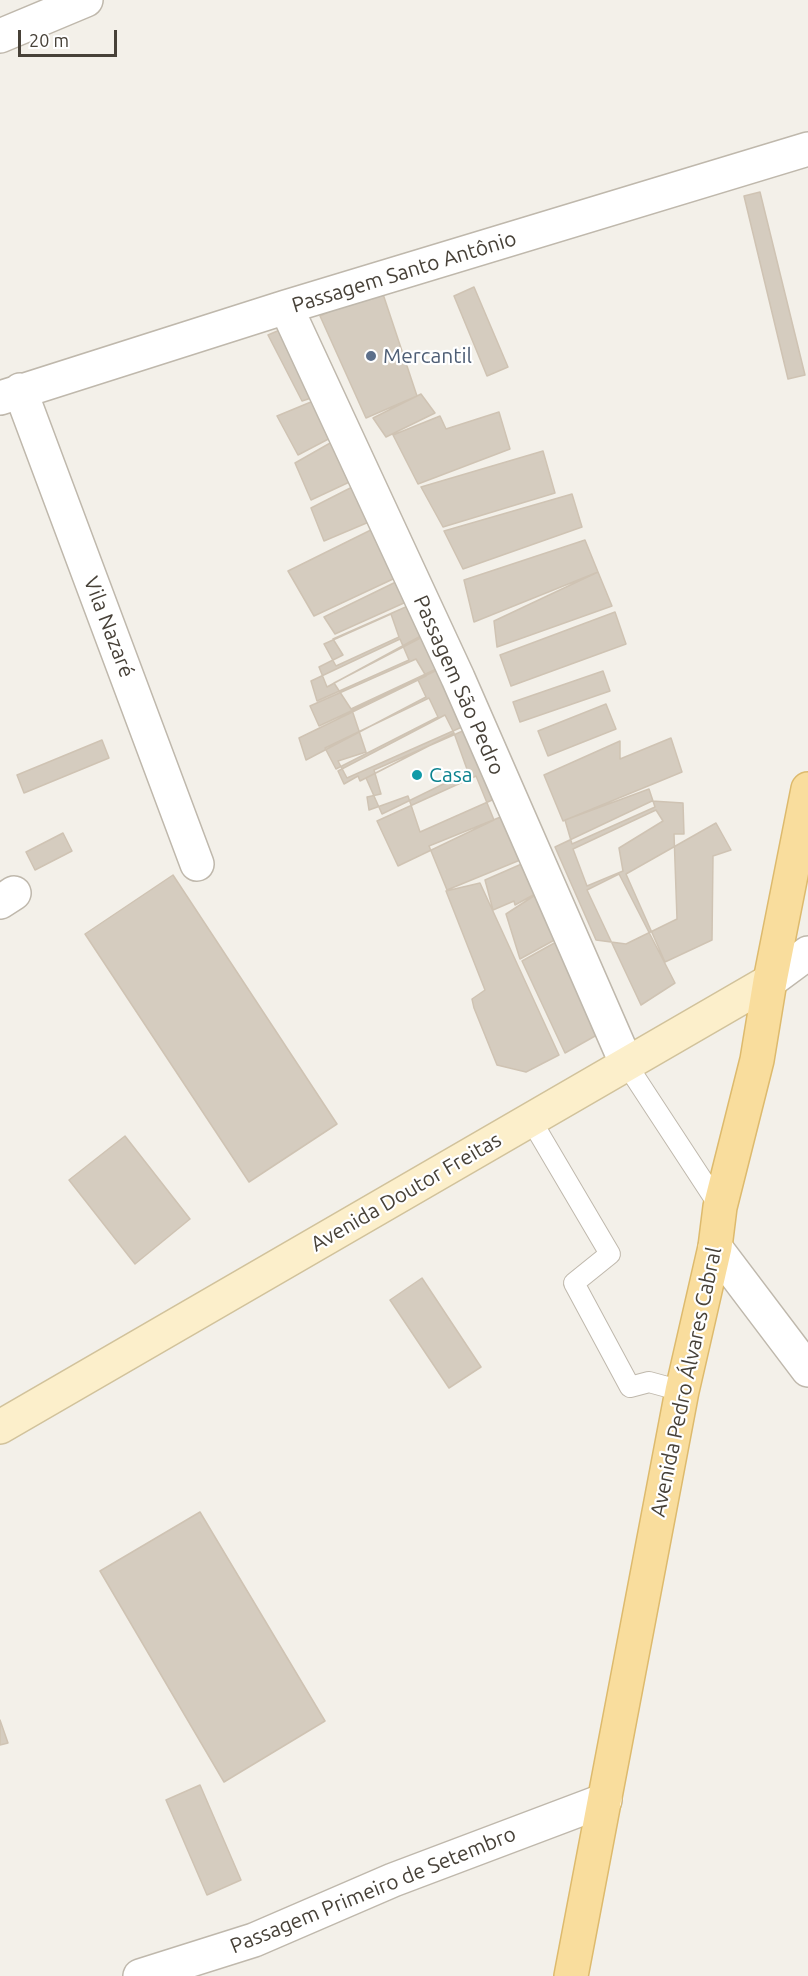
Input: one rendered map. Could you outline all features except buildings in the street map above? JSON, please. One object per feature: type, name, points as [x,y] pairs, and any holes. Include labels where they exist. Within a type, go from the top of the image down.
[{"type":"main road","name":"Avenida Pedro Álvares Cabral","points":[[570,1976],[682,1391],[715,1247],[720,1207],[757,1060],[770,981],[808,789]]},
{"type":"main road","name":"Avenida Doutor Freitas","points":[[0,1427],[770,981]]},
{"type":"street","points":[[0,36],[86,0]]},
{"type":"street","name":"Passagem Santo Antônio","points":[[10,394],[808,148]]},
{"type":"street","name":"Passagem São Pedro","points":[[286,308],[453,668],[627,1065]]},
{"type":"street","name":"Vila Nazaré","points":[[10,394],[197,864]]},
{"type":"street","name":"Avenida Doutor Freitas","points":[[770,981],[808,953]]},
{"type":"street","points":[[715,1247],[808,1370]]},
{"type":"street","name":"Passagem Primeiro de Setembro","points":[[140,1976],[254,1940],[393,1880],[605,1800]]},
{"type":"lane","points":[[627,1065],[720,1207]]},
{"type":"lane","points":[[531,1120],[610,1254],[574,1283],[630,1387],[649,1382],[682,1391]]},
{"type":"place","name":"Mercantil","points":[[371,356]]},
{"type":"place","name":"Casa","points":[[417,775]]}]
